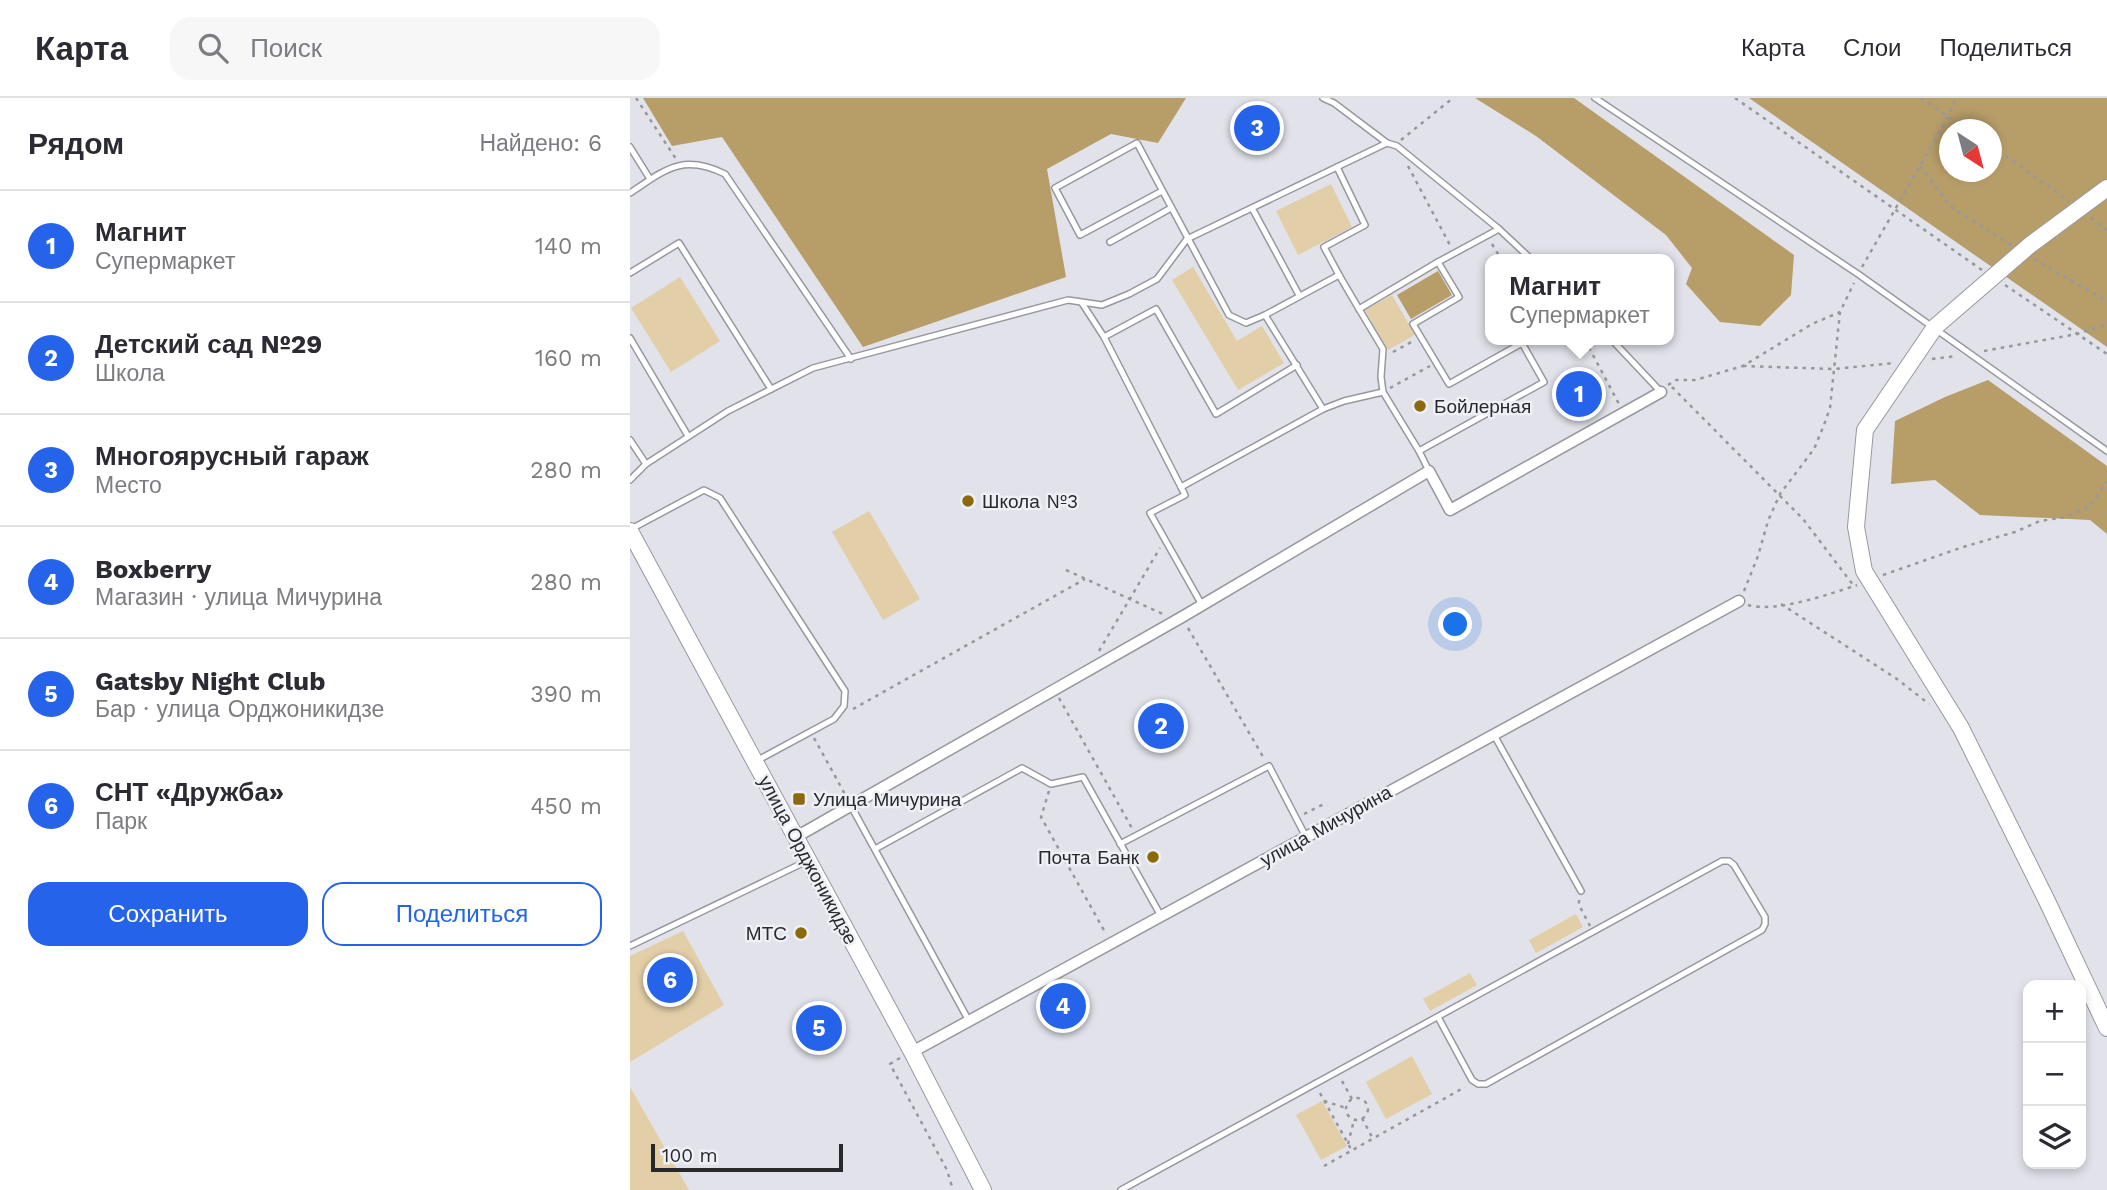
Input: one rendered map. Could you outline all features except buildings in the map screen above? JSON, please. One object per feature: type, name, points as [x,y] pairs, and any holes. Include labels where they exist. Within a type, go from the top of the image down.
[{"type":"street","points":[[2107,188],[2022,252],[1935,327],[1865,430],[1856,527],[1864,571],[1862,583],[1961,728],[2107,1028]]},
{"type":"street","points":[[796,837],[1202,605],[1429,471],[1450,510],[1665,388]]},
{"type":"street","name":"улица Орджоникидзе","points":[[630,531],[912,1052],[983,1190]]},
{"type":"street","name":"улица Мичурина","points":[[912,1052],[1739,601]]},
{"type":"lane","points":[[1323,98],[1334,103],[1387,143],[1396,146],[1499,229],[1526,254]]},
{"type":"lane","points":[[1595,98],[1935,327],[2107,451]]},
{"type":"lane","points":[[1162,191],[1080,235],[1055,188],[1137,143],[1229,315],[1246,323],[1339,275]]},
{"type":"lane","points":[[630,480],[646,464],[728,411],[813,368],[1068,300],[1102,305],[1157,279],[1187,239],[1387,143]]},
{"type":"lane","points":[[630,147],[650,180]]},
{"type":"lane","points":[[630,193],[672,165],[708,166],[724,174],[851,359]]},
{"type":"lane","points":[[1337,167],[1365,225],[1324,247],[1383,349],[1383,392],[1429,471]]},
{"type":"lane","points":[[1110,242],[1171,208]]},
{"type":"lane","points":[[1252,208],[1299,295]]},
{"type":"lane","points":[[1359,309],[1499,229]]},
{"type":"lane","points":[[630,273],[679,243],[771,389]]},
{"type":"lane","points":[[1438,262],[1458,297],[1413,324],[1450,384],[1518,345]]},
{"type":"lane","points":[[1082,303],[1104,337],[1185,495],[1150,513],[1202,605]]},
{"type":"lane","points":[[1104,337],[1156,309],[1216,414],[1297,365]]},
{"type":"lane","points":[[1265,315],[1322,409]]},
{"type":"lane","points":[[630,338],[688,436]]},
{"type":"lane","points":[[1419,451],[1544,382],[1523,345]]},
{"type":"lane","points":[[1618,345],[1665,388]]},
{"type":"lane","points":[[1181,487],[1322,409],[1383,392]]},
{"type":"lane","points":[[630,440],[646,464]]},
{"type":"lane","points":[[630,531],[704,490],[720,498],[845,691],[844,706],[834,719],[755,762]]},
{"type":"lane","points":[[1494,735],[1581,891]]},
{"type":"lane","points":[[1120,844],[1269,766],[1306,836]]},
{"type":"lane","points":[[875,849],[1022,768],[1051,784],[1083,777],[1161,916]]},
{"type":"lane","points":[[851,806],[969,1021]]},
{"type":"lane","points":[[630,946],[809,860]]},
{"type":"lane","points":[[1121,1190],[1722,861],[1729,861],[1734,865],[1765,917],[1762,930],[1486,1084],[1474,1082],[1438,1017]]},
{"type":"path","points":[[636,98],[680,165]]},
{"type":"path","points":[[1735,98],[1894,210],[2107,354]]},
{"type":"path","points":[[1921,98],[1951,119]]},
{"type":"path","points":[[1956,98],[1948,117],[1858,274],[1840,312],[1829,408],[1824,425],[1814,449],[1780,494],[1739,601],[1751,607],[1814,599],[1963,547],[2015,532],[2040,521],[2066,517],[2090,506],[2107,481]]},
{"type":"path","points":[[2002,153],[2107,230]]},
{"type":"path","points":[[1920,166],[1951,207],[2107,301]]},
{"type":"path","points":[[1487,235],[1497,254]]},
{"type":"path","points":[[1840,312],[1812,324],[1743,366],[1695,380],[1676,380],[1665,388],[1780,494],[1862,583]]},
{"type":"path","points":[[1383,357],[1420,336]]},
{"type":"path","points":[[1588,345],[1624,413]]},
{"type":"path","points":[[1383,392],[1436,363]]},
{"type":"path","points":[[1086,672],[1165,540]]},
{"type":"path","points":[[1066,570],[1168,616]]},
{"type":"path","points":[[834,719],[1085,579]]},
{"type":"path","points":[[1782,604],[1897,679],[1934,708]]},
{"type":"path","points":[[1188,628],[1269,766]]},
{"type":"path","points":[[1054,690],[1136,836]]},
{"type":"path","points":[[811,732],[851,806]]},
{"type":"path","points":[[1051,784],[1041,817],[1111,943]]},
{"type":"path","points":[[1296,818],[1326,803]]},
{"type":"path","points":[[1579,905],[1593,932]]},
{"type":"path","points":[[912,1052],[890,1064],[947,1170],[953,1190]]},
{"type":"path","points":[[1342,1081],[1352,1099]]},
{"type":"path","points":[[1324,1166],[1474,1082]]},
{"type":"path","points":[[1320,1093],[1352,1151]]},
{"type":"path","points":[[1360,1098],[1367,1104],[1368,1112],[1362,1118],[1354,1119],[1348,1115],[1346,1108],[1352,1099],[1360,1098]]},
{"type":"path","points":[[1324,1101],[1346,1108]]},
{"type":"path","points":[[1362,1118],[1373,1139]]},
{"type":"path","points":[[1348,1144],[1354,1119]]},
{"type":"shaded area","points":[[643,98],[1186,98],[1158,143],[1111,134],[1047,169],[1066,277],[863,347],[722,137],[672,146]]},
{"type":"shaded area","points":[[1475,98],[1574,98],[1794,255],[1791,295],[1760,326],[1720,322],[1686,284],[1692,268],[1666,235],[1536,136]]},
{"type":"shaded area","points":[[1749,98],[2107,98],[2107,347]]},
{"type":"shaded area","points":[[1331,184],[1352,227],[1298,255],[1276,211]]},
{"type":"shaded area","points":[[1193,267],[1237,341],[1262,326],[1284,363],[1238,390],[1172,280]]},
{"type":"shaded area","points":[[1438,271],[1452,295],[1411,319],[1397,295]]},
{"type":"shaded area","points":[[680,277],[720,341],[671,372],[631,308]]},
{"type":"shaded area","points":[[1392,295],[1415,335],[1388,350],[1365,310]]},
{"type":"shaded area","points":[[1988,380],[2107,466],[2107,534],[2090,520],[1980,515],[1935,480],[1891,484],[1895,421]]},
{"type":"shaded area","points":[[869,511],[920,599],[883,620],[832,532]]},
{"type":"shaded area","points":[[1576,914],[1583,927],[1536,953],[1529,940]]},
{"type":"shaded area","points":[[683,931],[724,1005],[630,1062],[630,956]]},
{"type":"shaded area","points":[[1470,973],[1477,985],[1430,1011],[1423,999]]},
{"type":"shaded area","points":[[1412,1056],[1432,1094],[1386,1119],[1366,1082]]},
{"type":"shaded area","points":[[630,1087],[689,1190],[630,1190]]},
{"type":"shaded area","points":[[1322,1101],[1347,1146],[1321,1160],[1296,1115]]},
{"type":"place","name":"Многоярусный гараж","points":[[1257,128]]},
{"type":"place","name":"Магнит","points":[[1579,394]]},
{"type":"place","name":"Бойлерная","points":[[1420,406]]},
{"type":"place","name":"Школа №3","points":[[968,501]]},
{"type":"place","name":"Детский сад №29","points":[[1161,726]]},
{"type":"place","name":"Улица Мичурина","points":[[799,799]]},
{"type":"place","name":"Почта Банк","points":[[1153,857]]},
{"type":"place","name":"МТС","points":[[801,933]]},
{"type":"place","name":"СНТ «Дружба»","points":[[670,980]]},
{"type":"place","name":"Boxberry","points":[[1063,1006]]},
{"type":"place","name":"Gatsby Night Club","points":[[819,1028]]}]
